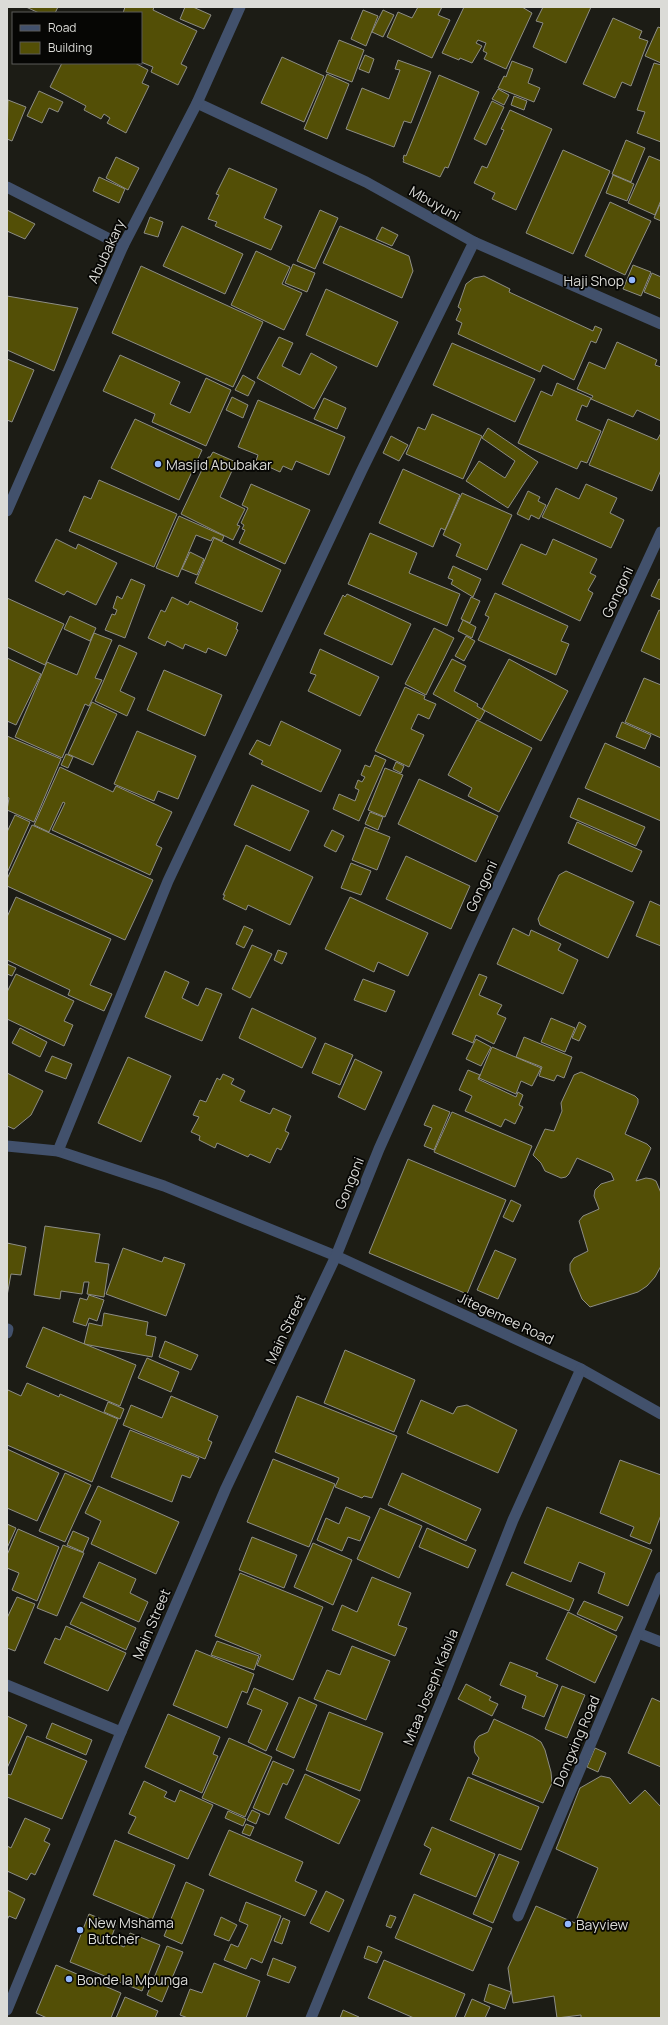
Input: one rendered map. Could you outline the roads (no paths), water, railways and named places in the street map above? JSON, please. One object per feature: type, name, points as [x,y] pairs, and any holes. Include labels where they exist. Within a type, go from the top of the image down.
[{"type":"street","name":"Abubakary","points":[[7,511],[124,246],[197,103],[240,7]]},
{"type":"street","name":"Mbuyuni","points":[[197,103],[366,182],[474,242],[661,324]]},
{"type":"street","points":[[7,187],[124,246]]},
{"type":"street","points":[[58,1151],[168,881],[355,484],[474,242]]},
{"type":"street","name":"Gongoni","points":[[336,1256],[379,1149],[470,946],[661,532]]},
{"type":"street","name":"Jitegemee Road","points":[[7,1146],[58,1151],[164,1186],[336,1256],[581,1368],[661,1414]]},
{"type":"street","name":"Main Street","points":[[7,2010],[121,1732],[226,1488],[336,1256]]},
{"type":"street","name":"Mtaa Joseph Kabila","points":[[311,2018],[445,1692],[513,1520],[581,1368]]},
{"type":"street","name":"Dongxing Road","points":[[518,1916],[661,1577]]},
{"type":"street","points":[[638,1633],[661,1642]]},
{"type":"street","points":[[7,1685],[121,1732]]},
{"type":"place","name":"Haji Shop","points":[[632,280]]},
{"type":"place","name":"Masjid Abubakar","points":[[158,464]]},
{"type":"place","name":"Bayview","points":[[568,1924]]},
{"type":"place","name":"New Mshama Butcher","points":[[80,1930]]},
{"type":"place","name":"Bonde la Mpunga","points":[[69,1979]]}]
